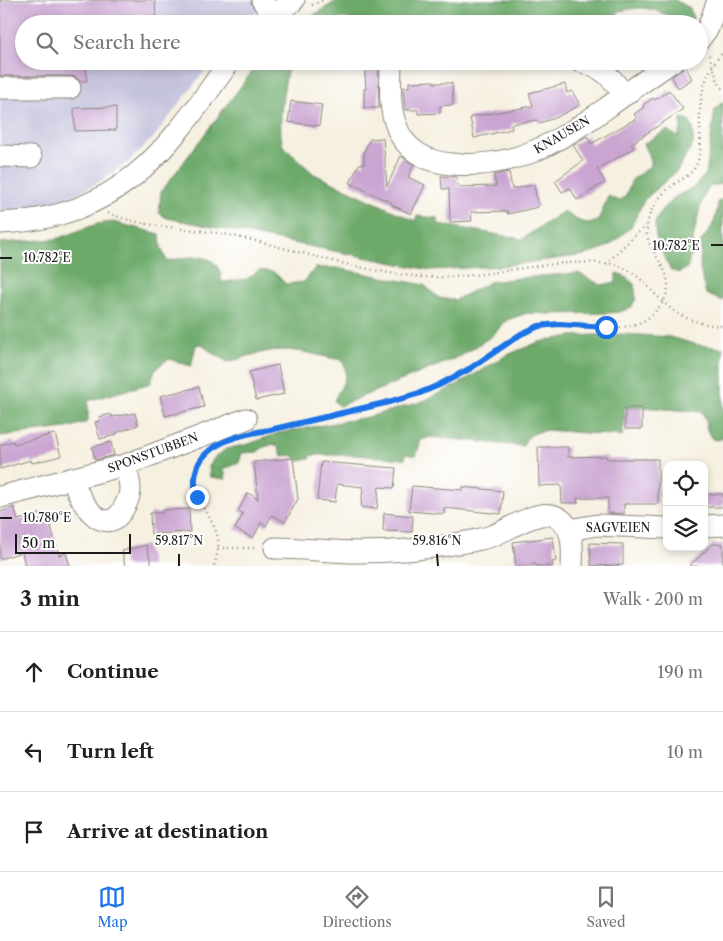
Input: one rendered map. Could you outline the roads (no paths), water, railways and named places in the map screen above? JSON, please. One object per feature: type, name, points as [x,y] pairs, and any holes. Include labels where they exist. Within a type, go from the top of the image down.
[{"type":"street","points":[[265,13],[294,0]]},
{"type":"street","points":[[708,28],[717,3]]},
{"type":"street","points":[[0,223],[38,219],[69,211],[96,200],[124,184],[152,161],[193,113],[224,70]]},
{"type":"street","name":"KNAUSEN","points":[[391,70],[392,113],[400,135],[406,144],[420,155],[437,162],[479,164],[496,163],[529,154],[561,138],[660,70]]},
{"type":"street","points":[[603,70],[625,95]]},
{"type":"street","points":[[0,88],[70,88]]},
{"type":"street","points":[[0,156],[31,157]]},
{"type":"street","name":"SPONSTUBBEN","points":[[0,497],[125,465],[250,425]]},
{"type":"street","points":[[72,479],[77,494],[90,513],[100,519],[110,519],[120,513],[129,497],[129,482],[125,465]]},
{"type":"street","name":"SAGVEIEN","points":[[275,548],[375,559],[492,536],[539,514],[551,514],[565,524],[569,530],[572,546],[572,566]]},
{"type":"street","name":"SAGVEIEN","points":[[569,530],[597,525],[663,528]]},
{"type":"street","points":[[708,526],[723,525]]}]
